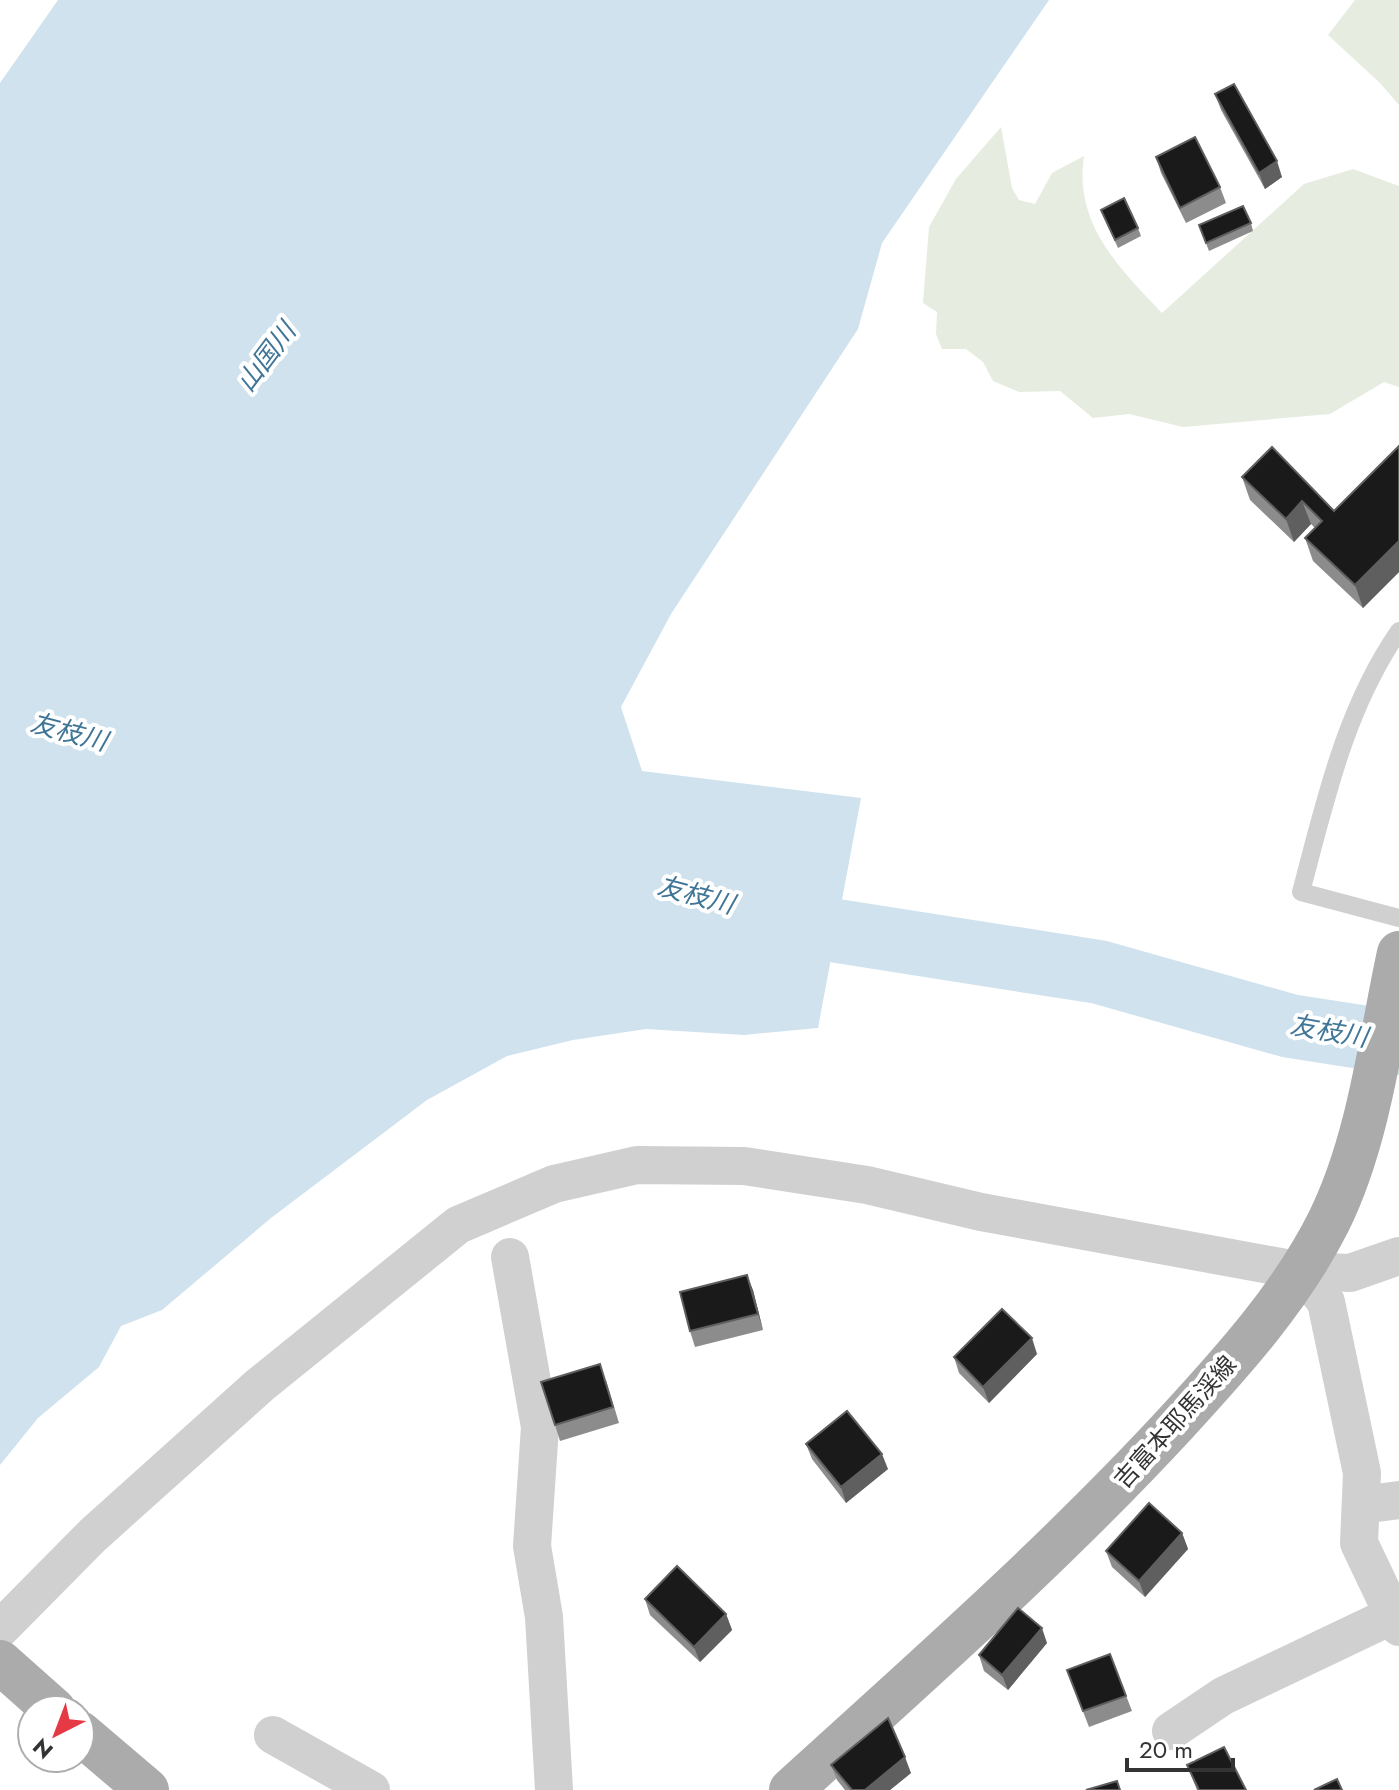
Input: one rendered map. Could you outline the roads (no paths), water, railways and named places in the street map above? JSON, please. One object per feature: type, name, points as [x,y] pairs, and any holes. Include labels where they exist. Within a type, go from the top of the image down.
[{"type":"main road","name":"吉富本耶馬渓線","points":[[791,1790],[1116,1488],[1224,1371],[1302,1271],[1330,1218],[1351,1164],[1399,953]]},
{"type":"main road","points":[[0,1662],[36,1694]]},
{"type":"main road","points":[[96,1747],[147,1790]]},
{"type":"street","points":[[0,1629],[93,1535],[260,1385],[458,1225],[554,1184],[637,1165],[744,1166],[867,1185],[981,1212],[1302,1271],[1350,1273],[1399,1256]]},
{"type":"street","points":[[510,1257],[540,1427],[532,1546],[544,1617],[554,1790]]},
{"type":"street","points":[[1171,1731],[1223,1696],[1396,1621],[1359,1543],[1362,1473],[1326,1302],[1302,1271]]},
{"type":"street","points":[[1361,1505],[1399,1500]]},
{"type":"street","points":[[273,1735],[371,1790]]},
{"type":"lane","points":[[1399,631],[1369,683],[1341,745],[1301,892],[1399,918]]},
{"type":"water","name":"山国川","points":[[58,0],[1049,0],[882,243],[858,329],[671,614],[621,707],[642,771],[861,798],[818,1028],[744,1035],[646,1029],[573,1040],[507,1056],[427,1100],[271,1218],[162,1310],[121,1326],[99,1367],[38,1418],[0,1465],[0,83]]},
{"type":"waterway","name":"友枝川","points":[[753,910],[831,930],[1099,972],[1290,1026],[1399,1043]]}]
